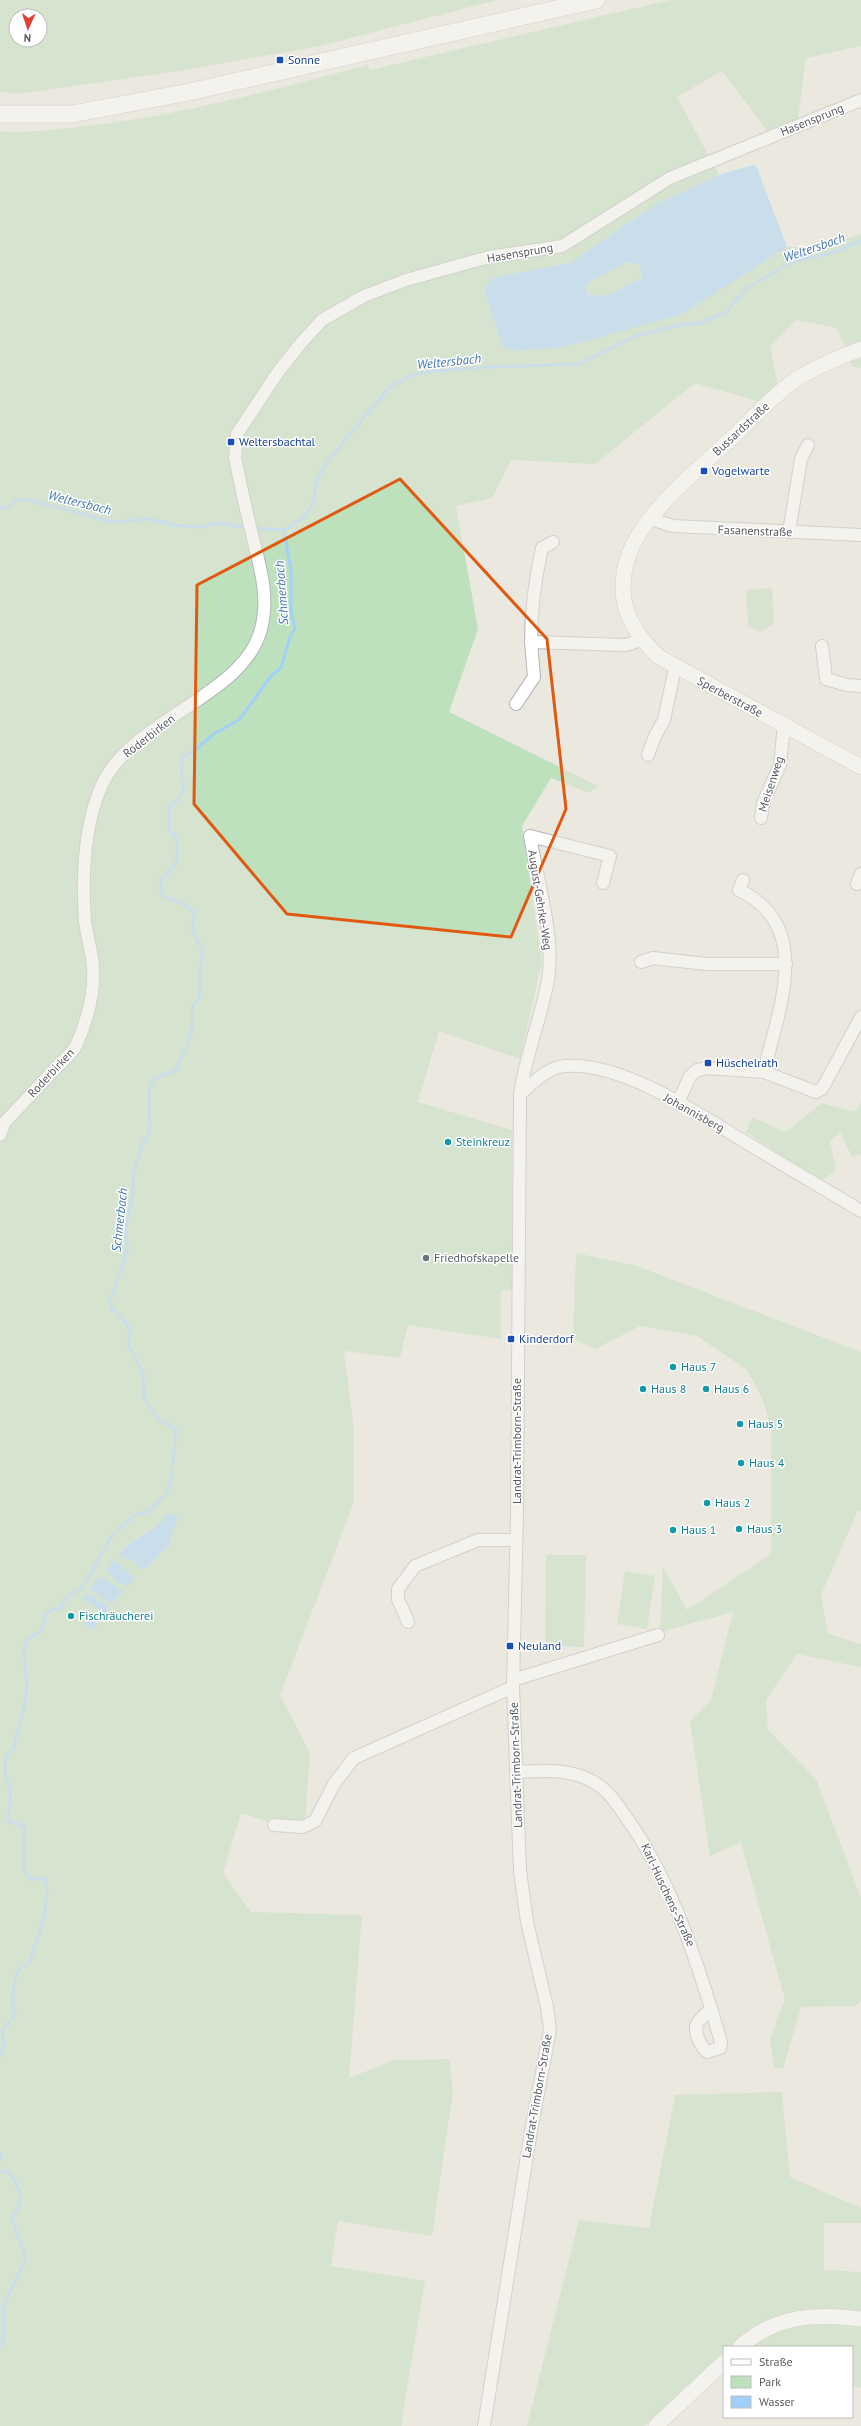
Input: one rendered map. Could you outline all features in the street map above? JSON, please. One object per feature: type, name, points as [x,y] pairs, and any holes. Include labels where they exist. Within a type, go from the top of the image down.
[{"type":"main road","points":[[0,114],[34,116],[88,111],[189,92],[596,0]]},
{"type":"street","name":"Hasensprung","points":[[237,434],[278,372],[306,337],[322,320],[364,296],[406,280],[489,258],[562,246],[670,178],[861,100]]},
{"type":"street","name":"Bussardstraße","points":[[624,602],[624,584],[629,553],[651,519],[671,495],[762,408],[803,376],[861,349]]},
{"type":"street","name":"Roderbirken","points":[[0,1135],[4,1123],[75,1048],[90,1009],[93,988],[93,966],[86,923],[84,892],[91,819],[102,786],[120,758],[152,730],[231,676],[247,660],[255,646],[261,630],[265,608],[264,585],[235,458],[237,434]]},
{"type":"street","points":[[790,532],[801,459],[808,445]]},
{"type":"street","name":"Fasanenstraße","points":[[651,519],[673,526],[861,535]]},
{"type":"street","points":[[516,704],[534,677],[531,642],[531,607],[542,548],[553,542]]},
{"type":"street","name":"Sperberstraße","points":[[624,602],[628,616],[641,640],[659,657],[676,668],[861,767]]},
{"type":"street","points":[[531,642],[626,645],[641,640]]},
{"type":"street","points":[[822,646],[826,679],[847,685],[861,686]]},
{"type":"street","points":[[648,755],[655,736],[664,720],[676,668]]},
{"type":"street","name":"Meisenweg","points":[[760,818],[763,803],[780,765],[784,725]]},
{"type":"street","name":"August-Gehrke-Weg","points":[[520,1095],[523,1074],[548,979],[549,943],[530,836],[610,856],[603,883]]},
{"type":"street","points":[[743,880],[739,890],[762,904],[772,914],[781,930],[786,947],[785,980],[764,1072]]},
{"type":"street","points":[[641,962],[653,958],[706,964],[786,964]]},
{"type":"street","points":[[678,1103],[690,1076],[698,1070],[715,1068],[764,1072],[816,1092],[822,1089],[861,1016]]},
{"type":"street","name":"Johannisberg","points":[[520,1095],[531,1084],[554,1068],[564,1066],[586,1067],[621,1076],[678,1103],[861,1211]]},
{"type":"street","name":"Landrat-Trimborn-Straße","points":[[484,2426],[530,2137],[550,2030],[547,2007],[526,1922],[520,1871],[513,1683],[516,1540],[520,1095]]},
{"type":"street","points":[[408,1622],[398,1599],[398,1589],[415,1566],[478,1540],[516,1540]]},
{"type":"street","points":[[274,1825],[303,1827],[315,1821],[334,1784],[354,1758],[513,1683],[658,1635]]},
{"type":"street","name":"Karl-Huschens-Straße","points":[[516,1772],[554,1771],[575,1773],[592,1781],[609,1793],[644,1842],[681,1918],[711,2008]]},
{"type":"street","points":[[741,2346],[757,2334],[792,2320],[826,2315],[861,2318]]},
{"type":"street","points":[[656,2426],[723,2363]]},
{"type":"highlighted area","points":[[400,479],[547,639],[566,809],[511,937],[287,914],[194,804],[197,585]]},
{"type":"green space","points":[[0,0],[497,0],[320,46],[179,71],[18,94],[0,92]]},
{"type":"green space","points":[[670,0],[861,0],[861,46],[806,58],[798,119],[768,132],[722,71],[677,97],[719,175],[654,205],[570,263],[495,277],[683,314],[787,247],[818,247],[861,234],[861,368],[852,366],[837,328],[796,320],[770,347],[778,385],[760,402],[695,383],[595,464],[511,460],[492,498],[456,506],[478,629],[449,712],[598,786],[589,793],[551,778],[522,826],[542,962],[520,1059],[439,1031],[418,1102],[512,1130],[512,1290],[501,1291],[501,1339],[408,1325],[400,1358],[344,1351],[353,1422],[354,1502],[280,1695],[310,1753],[304,1834],[241,1813],[223,1873],[251,1912],[362,1915],[349,2078],[394,2060],[449,2059],[453,2091],[432,2236],[338,2221],[331,2266],[425,2281],[401,2426],[0,2426],[0,131],[44,130],[123,121],[194,108],[264,92],[368,65],[370,70]],"holes":[[[165,1520],[169,1545],[145,1570],[140,1569],[131,1559],[119,1554],[135,1539]]]},
{"type":"green space","points":[[627,262],[640,265],[641,278],[608,295],[590,295],[585,285]]},
{"type":"green space","points":[[772,588],[774,624],[760,632],[748,626],[746,590]]},
{"type":"green space","points":[[861,1102],[861,1154],[852,1157],[840,1132],[830,1141],[836,1170],[820,1182],[746,1132],[752,1117],[785,1132],[822,1103],[855,1112]]},
{"type":"green space","points":[[576,1253],[637,1266],[861,1352],[861,1511],[858,1510],[821,1595],[828,1634],[861,1644],[861,1667],[797,1654],[766,1700],[768,1730],[816,1779],[861,1898],[861,2001],[855,2006],[801,2007],[783,2069],[774,2068],[770,2038],[785,2000],[741,1842],[710,1856],[690,1721],[711,1700],[733,1612],[660,1632],[663,1567],[687,1610],[771,1554],[771,1430],[763,1400],[747,1370],[697,1336],[640,1326],[595,1349],[573,1339]]},
{"type":"green space","points":[[546,1555],[586,1555],[584,1647],[545,1646]]},
{"type":"green space","points":[[625,1571],[655,1576],[647,1629],[617,1624]]},
{"type":"green space","points":[[782,2092],[790,2177],[861,2208],[861,2223],[824,2223],[824,2270],[861,2272],[861,2388],[853,2385],[853,2346],[723,2346],[723,2355],[644,2426],[527,2426],[579,2220],[649,2228],[675,2095]]},
{"type":"water","points":[[753,165],[757,168],[787,247],[683,314],[565,347],[513,351],[503,348],[485,294],[486,285],[495,277],[570,263],[654,205],[719,175]],"holes":[[[627,262],[640,265],[641,278],[608,295],[589,295],[585,285]]]},
{"type":"water","points":[[172,1514],[178,1517],[169,1545],[144,1570],[140,1569],[131,1559],[123,1558],[119,1554],[129,1544],[164,1520],[165,1515]]},
{"type":"water","points":[[114,1560],[133,1576],[133,1581],[127,1586],[115,1581],[106,1570]]},
{"type":"water","points":[[99,1577],[102,1577],[123,1592],[111,1604],[90,1589]]},
{"type":"water","points":[[87,1593],[110,1608],[105,1613],[82,1599]]},
{"type":"water","points":[[89,1611],[101,1620],[92,1630],[84,1623],[88,1617],[86,1614]]},
{"type":"waterway","name":"Weltersbach","points":[[253,528],[284,530],[303,518],[313,504],[317,479],[327,462],[389,388],[410,376],[424,372],[490,367],[579,364],[635,336],[683,324],[698,324],[726,312],[747,288],[792,262],[835,252],[861,241]]},
{"type":"waterway","name":"Weltersbach","points":[[0,508],[10,507],[14,500],[29,500],[113,522],[151,519],[172,525],[200,527],[219,523],[247,528]]},
{"type":"waterway","name":"Schmerbach","points":[[0,2055],[4,2047],[2,2032],[15,2014],[13,1998],[15,1979],[19,1970],[29,1962],[33,1952],[43,1920],[47,1897],[45,1879],[31,1879],[24,1869],[24,1826],[8,1821],[11,1790],[5,1775],[6,1755],[13,1750],[24,1707],[27,1688],[24,1651],[28,1639],[42,1630],[46,1615],[50,1611],[60,1608],[66,1598],[83,1587],[111,1537],[135,1515],[149,1511],[167,1493],[172,1473],[176,1430],[158,1419],[144,1398],[143,1372],[128,1344],[130,1328],[112,1309],[110,1301],[128,1248],[125,1231],[132,1198],[134,1171],[143,1143],[150,1131],[149,1090],[155,1078],[175,1071],[186,1048],[191,1033],[193,1017],[192,1008],[200,996],[200,969],[203,952],[192,930],[194,912],[187,906],[161,894],[161,879],[175,866],[177,856],[176,837],[169,831],[169,808],[182,794],[183,784],[181,772],[184,756],[193,752],[215,733],[239,720],[271,676],[281,668],[290,637],[295,629],[291,611],[291,571],[284,530]]},
{"type":"waterway","name":"Schmerbach","points":[[0,2154],[2,2157],[0,2159]]},
{"type":"waterway","name":"Schmerbach","points":[[0,2171],[8,2172],[17,2184],[19,2190],[19,2206],[12,2219],[26,2258],[3,2307],[4,2338],[0,2347]]},
{"type":"place","name":"Sonne","points":[[280,60]]},
{"type":"place","name":"Weltersbachtal","points":[[231,442]]},
{"type":"place","name":"Vogelwarte","points":[[704,471]]},
{"type":"place","name":"Hüschelrath","points":[[708,1063]]},
{"type":"place","name":"Steinkreuz","points":[[448,1142]]},
{"type":"place","name":"Friedhofskapelle","points":[[426,1258]]},
{"type":"place","name":"Kinderdorf","points":[[511,1339]]},
{"type":"place","name":"Haus 7","points":[[673,1367]]},
{"type":"place","name":"Haus 8","points":[[643,1389]]},
{"type":"place","name":"Haus 6","points":[[706,1389]]},
{"type":"place","name":"Haus 5","points":[[740,1424]]},
{"type":"place","name":"Haus 4","points":[[741,1463]]},
{"type":"place","name":"Haus 2","points":[[707,1503]]},
{"type":"place","name":"Haus 3","points":[[739,1529]]},
{"type":"place","name":"Haus 1","points":[[673,1530]]},
{"type":"place","name":"Fischräucherei","points":[[71,1616]]},
{"type":"place","name":"Neuland","points":[[510,1646]]}]
